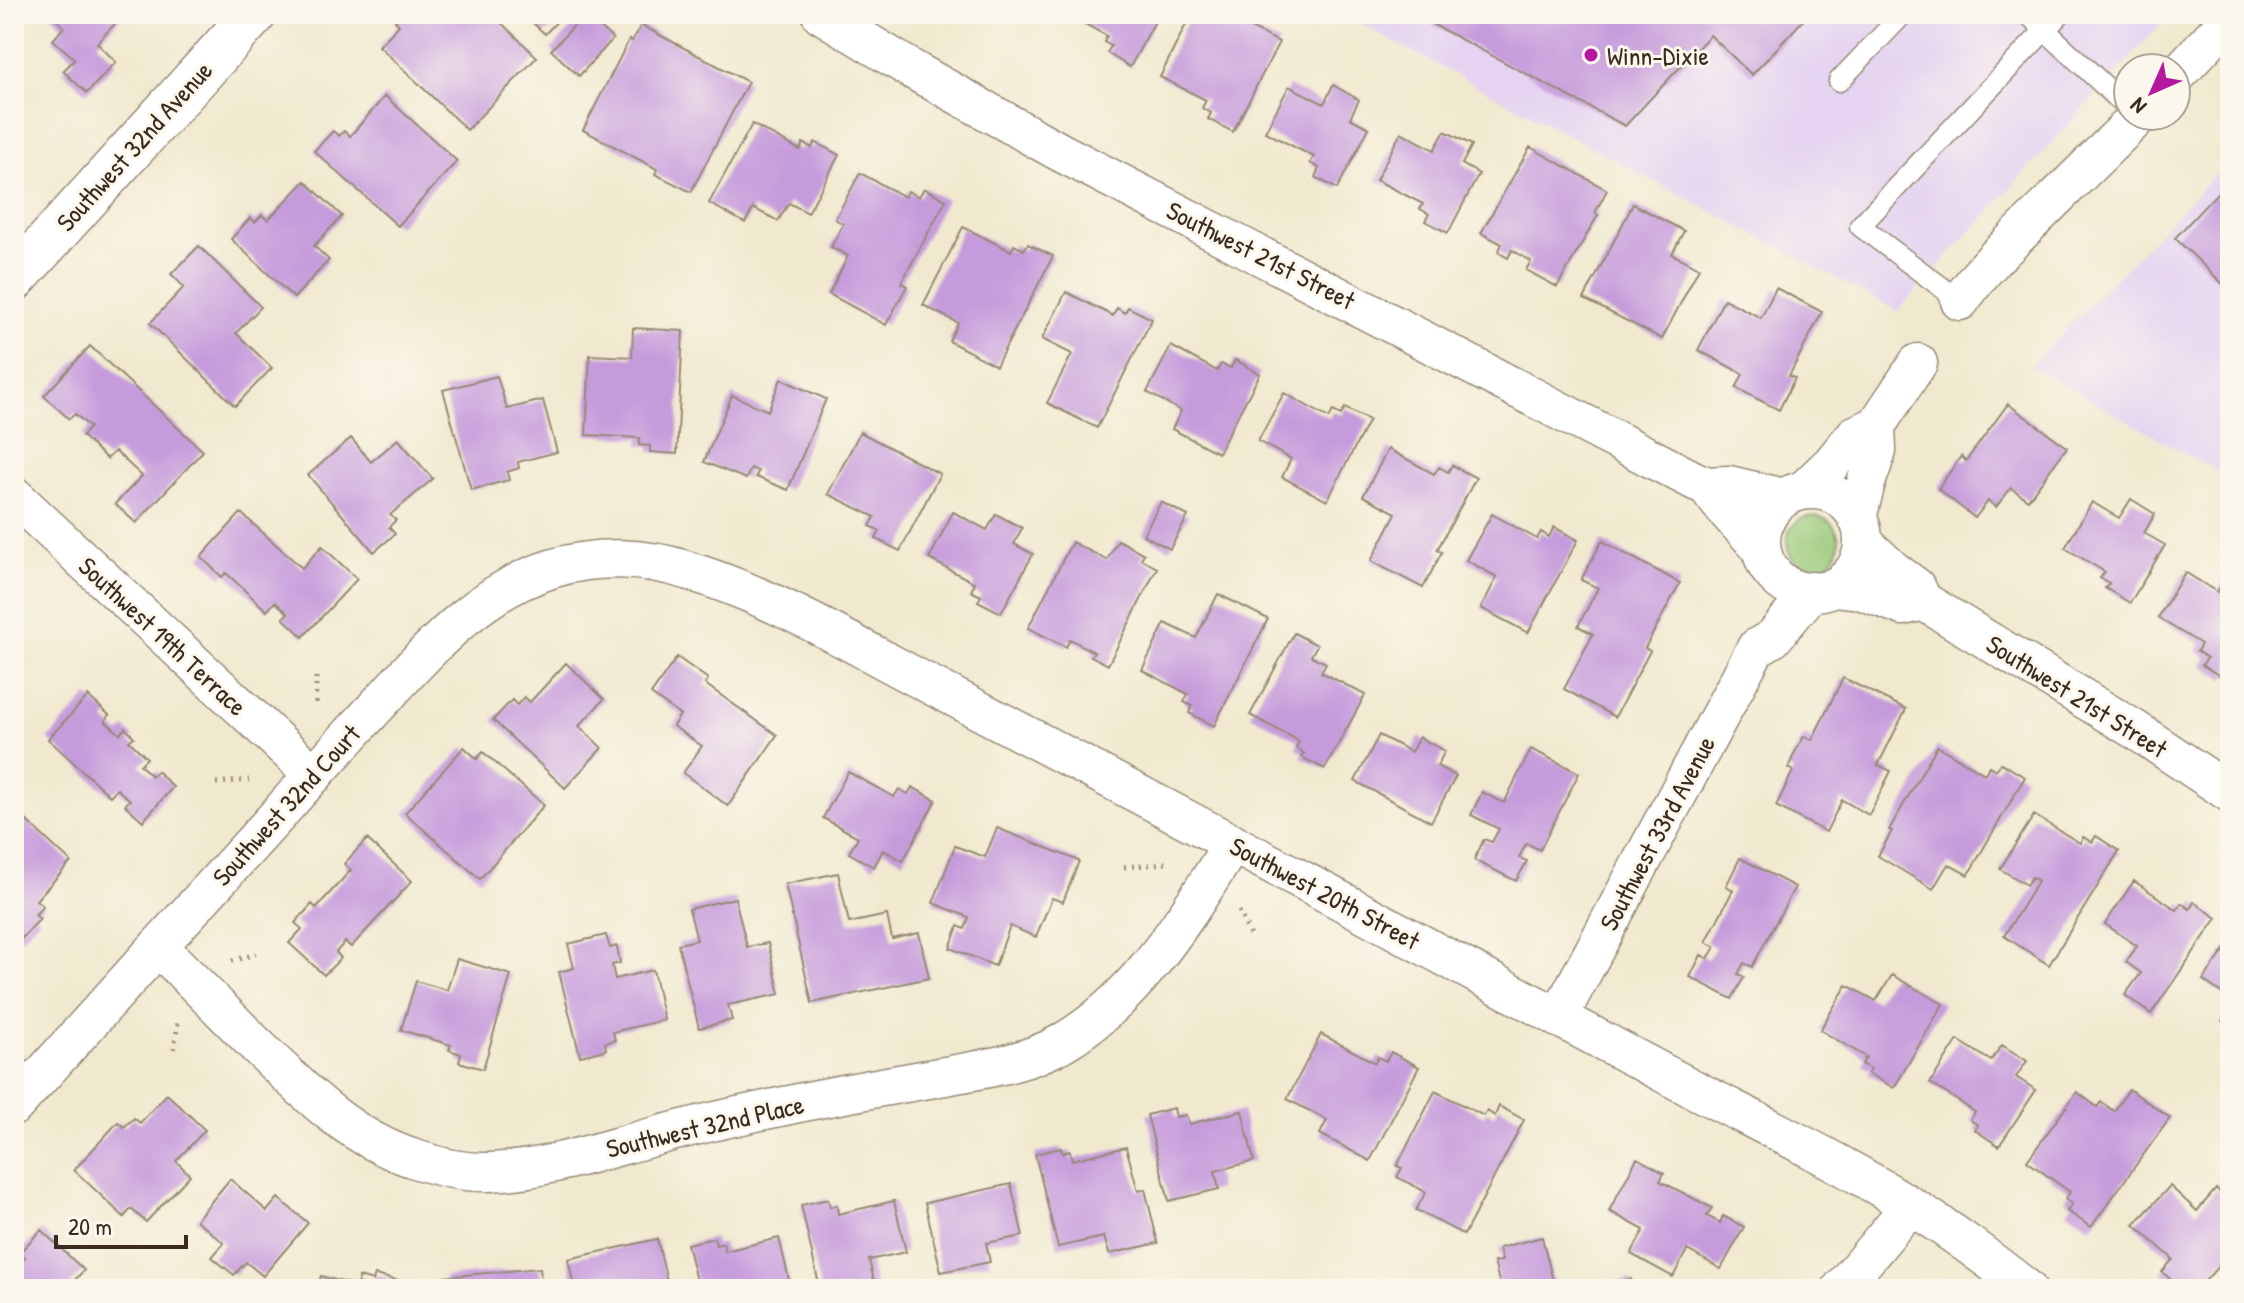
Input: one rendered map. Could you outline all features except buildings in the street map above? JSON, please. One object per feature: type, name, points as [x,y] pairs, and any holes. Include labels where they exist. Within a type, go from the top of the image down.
[{"type":"street","name":"Southwest 32nd Avenue","points":[[14,279],[254,14]]},
{"type":"street","name":"Southwest 21st Street","points":[[821,14],[1060,152],[1707,486],[1729,485],[1793,494]]},
{"type":"street","points":[[2192,59],[2230,18]]},
{"type":"street","points":[[1960,301],[1994,259],[2117,132]]},
{"type":"street","points":[[1876,426],[1877,451],[1860,530],[1861,555],[1855,568],[1846,579],[1823,589],[1798,590],[1785,584],[1775,575],[1764,556],[1761,534],[1772,507],[1831,464],[1855,435],[1876,426],[1918,363]]},
{"type":"street","name":"Southwest 21st Street","points":[[1707,486],[1718,505],[1741,524],[1764,556]]},
{"type":"street","points":[[1793,494],[1820,490],[1835,496],[1848,505],[1860,530]]},
{"type":"street","name":"Southwest 19th Terrace","points":[[14,496],[314,775]]},
{"type":"street","name":"Southwest 21st Street","points":[[1860,530],[1893,570],[1916,587],[1923,601],[2137,731],[2230,793]]},
{"type":"street","name":"Southwest 33rd Avenue","points":[[1558,1018],[1756,648],[1756,629],[1767,585],[1764,556]]},
{"type":"street","name":"Southwest 32nd Court","points":[[14,1106],[432,646],[485,601],[531,575],[563,565],[597,560]]},
{"type":"street","name":"Southwest 20th Street","points":[[597,560],[674,566],[771,602],[1847,1169],[1910,1206],[2027,1289]]},
{"type":"street","name":"Southwest 21st Street","points":[[1823,589],[1860,590],[1903,606],[1923,601]]},
{"type":"street","name":"Southwest 33rd Avenue","points":[[1756,648],[1773,638],[1823,589]]},
{"type":"street","name":"Southwest 32nd Place","points":[[158,946],[288,1076],[347,1127],[411,1158],[452,1169],[490,1172],[550,1163],[759,1111],[1001,1065],[1036,1055],[1060,1044],[1088,1025],[1141,975],[1180,924],[1233,843]]},
{"type":"street","points":[[1841,1289],[1910,1206]]},
{"type":"lane","points":[[1839,81],[1903,14]]},
{"type":"lane","points":[[2028,14],[2112,93]]},
{"type":"lane","points":[[1960,301],[1860,226],[2060,14]]},
{"type":"path","points":[[316,677],[316,705]]},
{"type":"path","points":[[216,783],[249,780]]},
{"type":"path","points":[[1124,867],[1167,863]]},
{"type":"path","points":[[1237,907],[1250,935]]},
{"type":"path","points":[[224,963],[256,954]]},
{"type":"path","points":[[174,1049],[179,1018]]},
{"type":"shaded area","points":[[1342,14],[2170,14],[2135,52],[2112,52],[2112,77],[1898,311]]},
{"type":"shaded area","points":[[2230,159],[2230,479],[2031,366]]},
{"type":"green space","points":[[1813,516],[1832,523],[1839,542],[1832,561],[1813,568],[1794,561],[1787,542],[1794,523]]},
{"type":"place","name":"Winn-Dixie","points":[[1591,55]]}]
